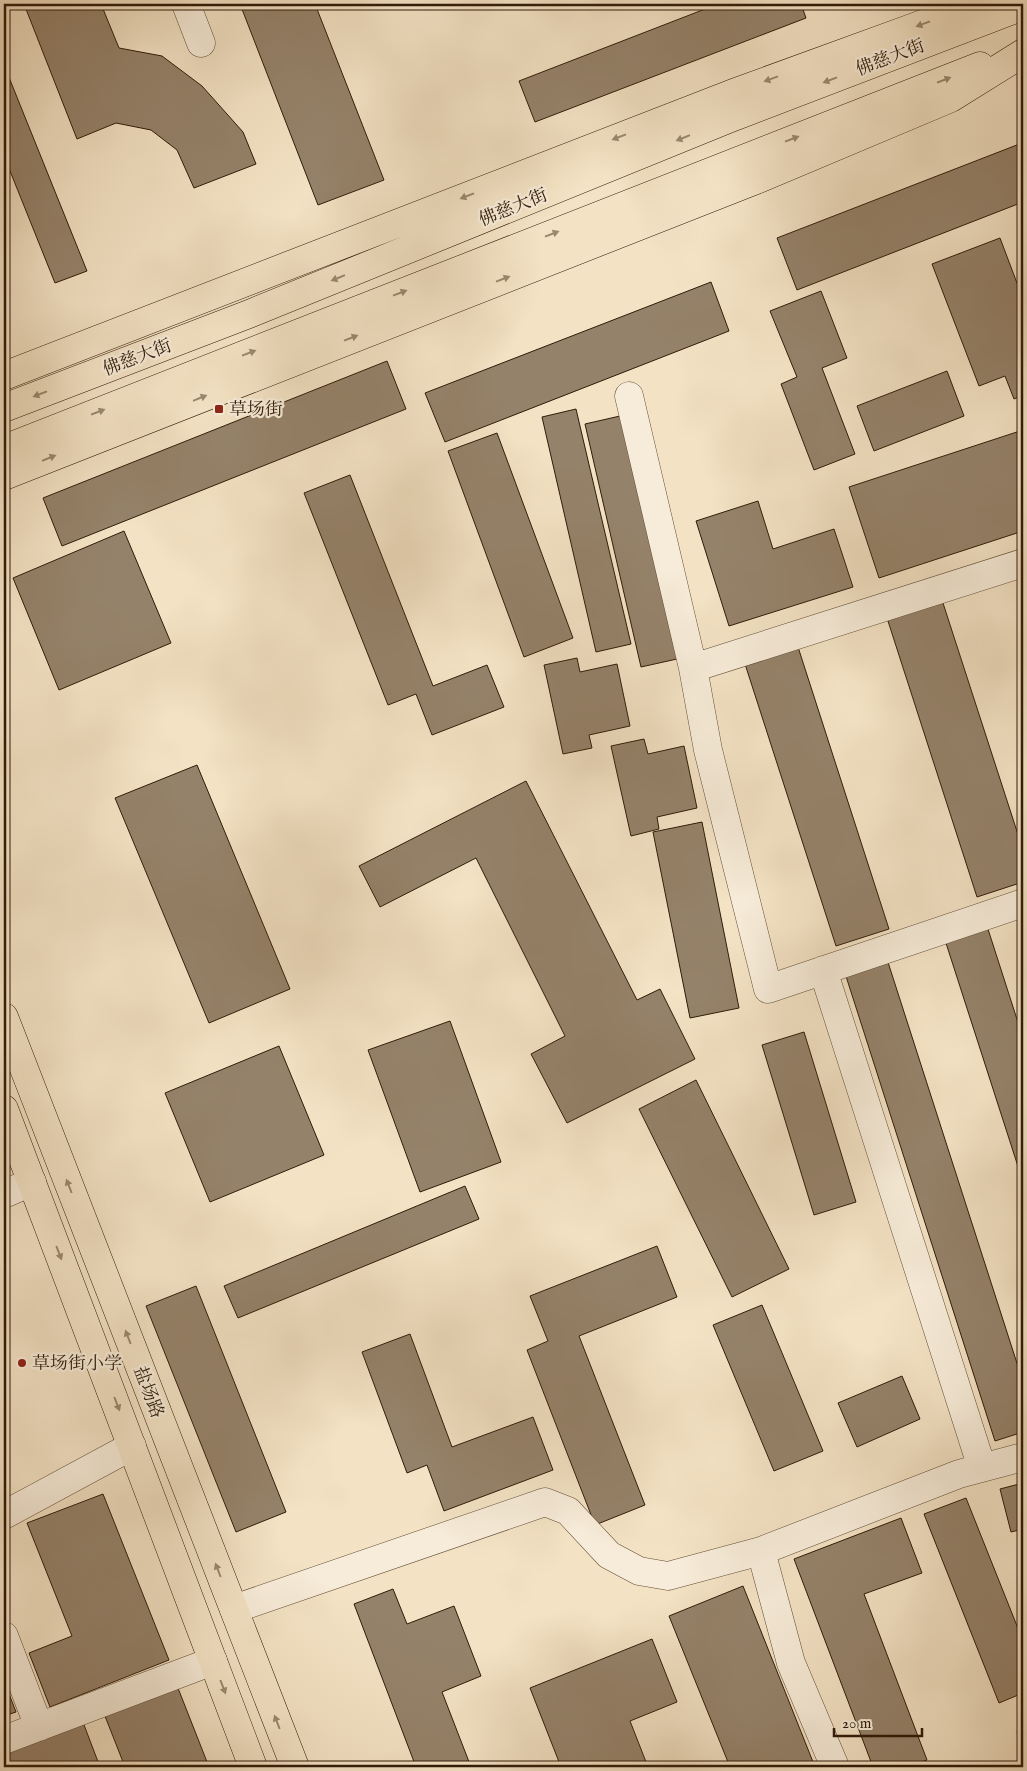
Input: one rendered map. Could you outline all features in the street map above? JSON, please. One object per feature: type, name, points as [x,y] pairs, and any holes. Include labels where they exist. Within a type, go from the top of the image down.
[{"type":"main road","name":"佛慈大街","points":[[4,408],[249,314],[728,119],[1023,6]]},
{"type":"main road","points":[[4,376],[736,92],[931,21],[1023,6]]},
{"type":"main road","name":"佛慈大街","points":[[4,449],[1023,48]]},
{"type":"main road","points":[[4,476],[756,180],[951,98],[1023,53]]},
{"type":"main road","name":"盐场路","points":[[4,1017],[295,1767]]},
{"type":"main road","name":"盐场路","points":[[4,1109],[253,1767]]},
{"type":"street","points":[[186,4],[201,43]]},
{"type":"street","points":[[629,396],[693,668],[708,750],[768,989],[1023,903]]},
{"type":"street","points":[[693,668],[1023,563]]},
{"type":"street","points":[[823,970],[982,1468]]},
{"type":"street","points":[[4,1194],[32,1182]]},
{"type":"street","points":[[4,1515],[132,1446]]},
{"type":"street","points":[[234,1610],[545,1502],[568,1511],[610,1556],[639,1571],[668,1576],[761,1551],[959,1474],[1023,1457]]},
{"type":"street","points":[[761,1551],[791,1663],[835,1767]]},
{"type":"street","points":[[4,1636],[39,1727]]},
{"type":"street","points":[[4,1740],[213,1660]]},
{"type":"building","points":[[24,4],[101,4],[119,48],[162,56],[202,86],[243,132],[256,164],[194,188],[177,150],[151,130],[116,123],[77,139]]},
{"type":"building","points":[[240,4],[315,4],[384,180],[318,205]]},
{"type":"building","points":[[718,4],[801,4],[806,18],[535,122],[519,81]]},
{"type":"building","points":[[4,65],[87,271],[55,283],[4,156]]},
{"type":"building","points":[[1022,143],[1023,202],[797,290],[777,238]]},
{"type":"building","points":[[1000,238],[1023,299],[1023,395],[1014,399],[1005,376],[979,386],[932,264]]},
{"type":"building","points":[[711,282],[729,331],[445,442],[425,393]]},
{"type":"building","points":[[821,291],[847,358],[822,368],[855,454],[814,470],[781,384],[797,377],[770,311]]},
{"type":"building","points":[[387,361],[406,409],[62,546],[43,498]]},
{"type":"building","points":[[947,371],[964,416],[874,451],[857,406]]},
{"type":"building","points":[[576,409],[631,644],[596,652],[542,417]]},
{"type":"building","points":[[620,416],[677,659],[641,667],[585,424]]},
{"type":"building","points":[[1023,430],[1023,531],[879,578],[849,487]]},
{"type":"building","points":[[497,433],[573,638],[524,657],[448,451]]},
{"type":"building","points":[[350,475],[433,686],[487,665],[504,707],[432,735],[416,694],[388,705],[304,493]]},
{"type":"building","points":[[758,501],[773,549],[834,529],[853,587],[729,626],[696,521]]},
{"type":"building","points":[[124,531],[171,643],[59,690],[13,578]]},
{"type":"building","points":[[942,600],[1023,850],[1023,882],[977,897],[887,618]]},
{"type":"building","points":[[798,647],[889,929],[836,946],[745,664]]},
{"type":"building","points":[[577,658],[580,672],[617,664],[630,726],[589,735],[592,748],[563,754],[544,665]]},
{"type":"building","points":[[644,739],[648,754],[684,746],[697,808],[657,817],[659,829],[631,836],[611,746]]},
{"type":"building","points":[[197,765],[290,989],[209,1023],[115,798]]},
{"type":"building","points":[[526,781],[637,1000],[660,989],[695,1059],[567,1123],[531,1054],[565,1036],[476,858],[380,907],[359,866]]},
{"type":"building","points":[[702,822],[739,1008],[690,1018],[653,832]]},
{"type":"building","points":[[987,926],[1023,1038],[1023,1182],[945,940]]},
{"type":"building","points":[[886,956],[1023,1382],[1023,1432],[995,1441],[844,970]]},
{"type":"building","points":[[450,1021],[501,1162],[420,1192],[368,1050]]},
{"type":"building","points":[[804,1032],[856,1202],[814,1215],[762,1045]]},
{"type":"building","points":[[279,1046],[324,1155],[210,1202],[165,1093]]},
{"type":"building","points":[[696,1080],[789,1269],[732,1297],[639,1109]]},
{"type":"building","points":[[465,1186],[479,1219],[238,1318],[224,1286]]},
{"type":"building","points":[[657,1246],[677,1297],[579,1336],[645,1505],[595,1525],[527,1350],[548,1341],[530,1296]]},
{"type":"building","points":[[196,1286],[286,1512],[236,1532],[146,1306]]},
{"type":"building","points":[[762,1305],[823,1451],[774,1471],[713,1325]]},
{"type":"building","points":[[410,1334],[452,1447],[533,1417],[553,1470],[444,1511],[427,1465],[407,1473],[362,1352]]},
{"type":"building","points":[[902,1376],[920,1419],[857,1447],[838,1403]]},
{"type":"building","points":[[1023,1483],[1023,1529],[1011,1532],[1000,1489]]},
{"type":"building","points":[[103,1494],[169,1660],[50,1707],[29,1653],[72,1636],[27,1523]]},
{"type":"building","points":[[966,1498],[1023,1641],[1023,1693],[999,1703],[924,1514]]},
{"type":"building","points":[[901,1518],[922,1573],[864,1594],[927,1760],[907,1767],[873,1767],[794,1559]]},
{"type":"building","points":[[743,1586],[815,1767],[730,1767],[669,1616]]},
{"type":"building","points":[[393,1589],[407,1624],[454,1606],[481,1676],[442,1692],[471,1767],[416,1767],[354,1604]]},
{"type":"building","points":[[652,1639],[677,1702],[630,1721],[648,1767],[561,1767],[530,1688]]},
{"type":"building","points":[[4,1681],[16,1712],[4,1716]]},
{"type":"building","points":[[176,1683],[209,1767],[125,1767],[103,1711]]},
{"type":"building","points":[[81,1717],[100,1767],[4,1767],[4,1747]]},
{"type":"building","points":[[1023,1729],[1023,1748],[1017,1732]]},
{"type":"place","name":"草场街","points":[[219,409]]},
{"type":"place","name":"草场街小学","points":[[22,1363]]}]
